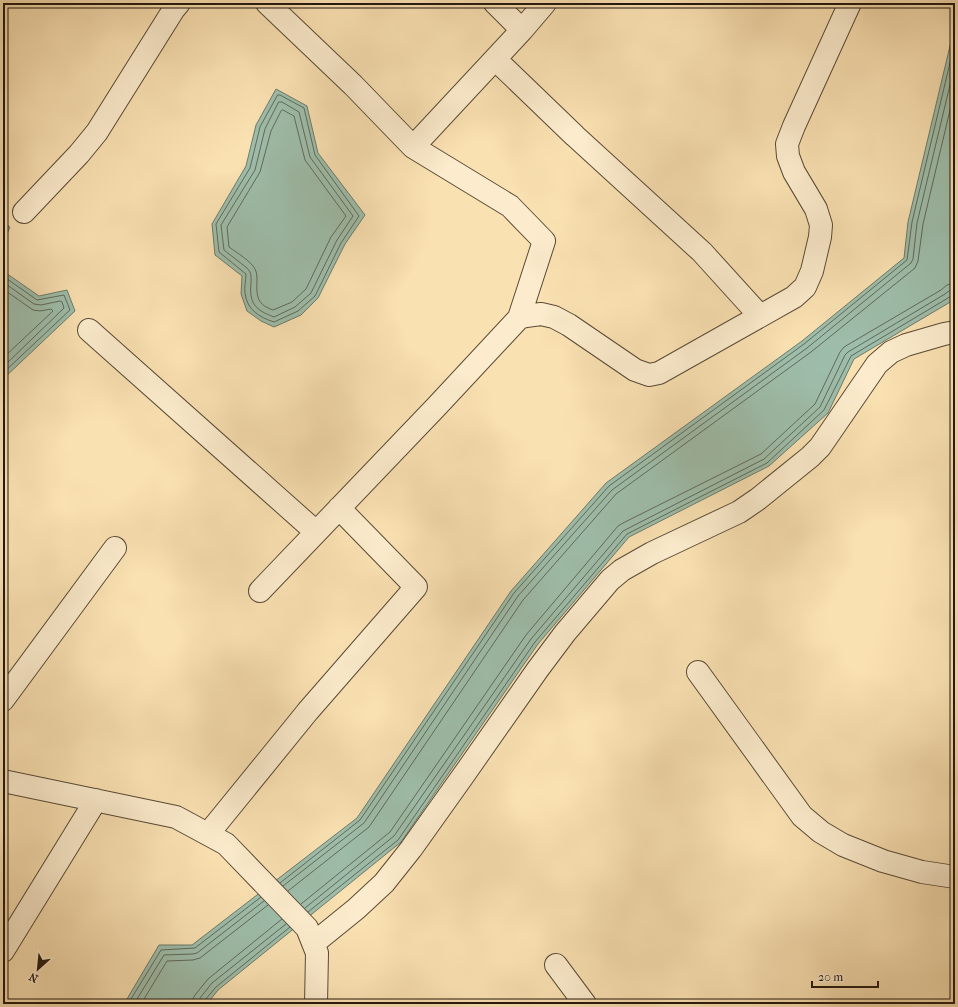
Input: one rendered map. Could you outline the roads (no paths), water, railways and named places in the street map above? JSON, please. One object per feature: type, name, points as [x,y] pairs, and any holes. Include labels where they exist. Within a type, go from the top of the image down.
[{"type":"street","points":[[24,212],[79,154],[97,132],[179,3]]},
{"type":"street","points":[[260,592],[519,318],[544,241],[510,206],[413,147],[354,85],[267,3]]},
{"type":"street","points":[[495,3],[522,30]]},
{"type":"street","points":[[413,147],[522,30],[545,3]]},
{"type":"street","points":[[519,318],[542,314],[554,317],[569,325],[635,370],[649,375],[659,373],[794,297],[805,287],[812,271],[820,237],[821,225],[816,209],[792,166],[788,156],[788,144],[794,126],[850,3]]},
{"type":"street","points":[[495,59],[575,136],[702,252],[760,316]]},
{"type":"street","points":[[89,330],[316,532]]},
{"type":"street","points":[[310,935],[356,909],[384,883],[411,849],[464,776],[538,669],[565,633],[610,580],[622,570],[652,553],[739,512],[758,499],[810,457],[820,447],[877,364],[891,352],[906,345],[955,332]]},
{"type":"street","points":[[217,839],[308,711],[416,587],[339,508]]},
{"type":"street","points":[[3,700],[115,548]]},
{"type":"street","points":[[698,672],[802,816],[821,832],[843,845],[883,861],[922,872],[955,877]]},
{"type":"street","points":[[3,781],[176,817],[217,839],[310,935],[317,953],[316,1004]]},
{"type":"street","points":[[3,951],[96,800]]},
{"type":"street","points":[[556,965],[585,1004]]},
{"type":"water","points":[[955,25],[955,296],[952,301],[854,359],[828,413],[769,466],[629,537],[538,644],[401,842],[218,990],[207,1004],[124,1004],[159,945],[192,945],[357,818],[511,591],[606,483],[802,341],[904,258],[908,222]]},
{"type":"water","points":[[276,89],[307,106],[318,153],[365,215],[345,244],[318,298],[301,315],[274,327],[261,321],[247,311],[241,294],[242,276],[215,255],[212,224],[246,166],[256,125]]},
{"type":"water","points":[[3,222],[10,227],[3,243]]},
{"type":"water","points":[[3,271],[39,296],[67,290],[75,311],[3,379]]}]
